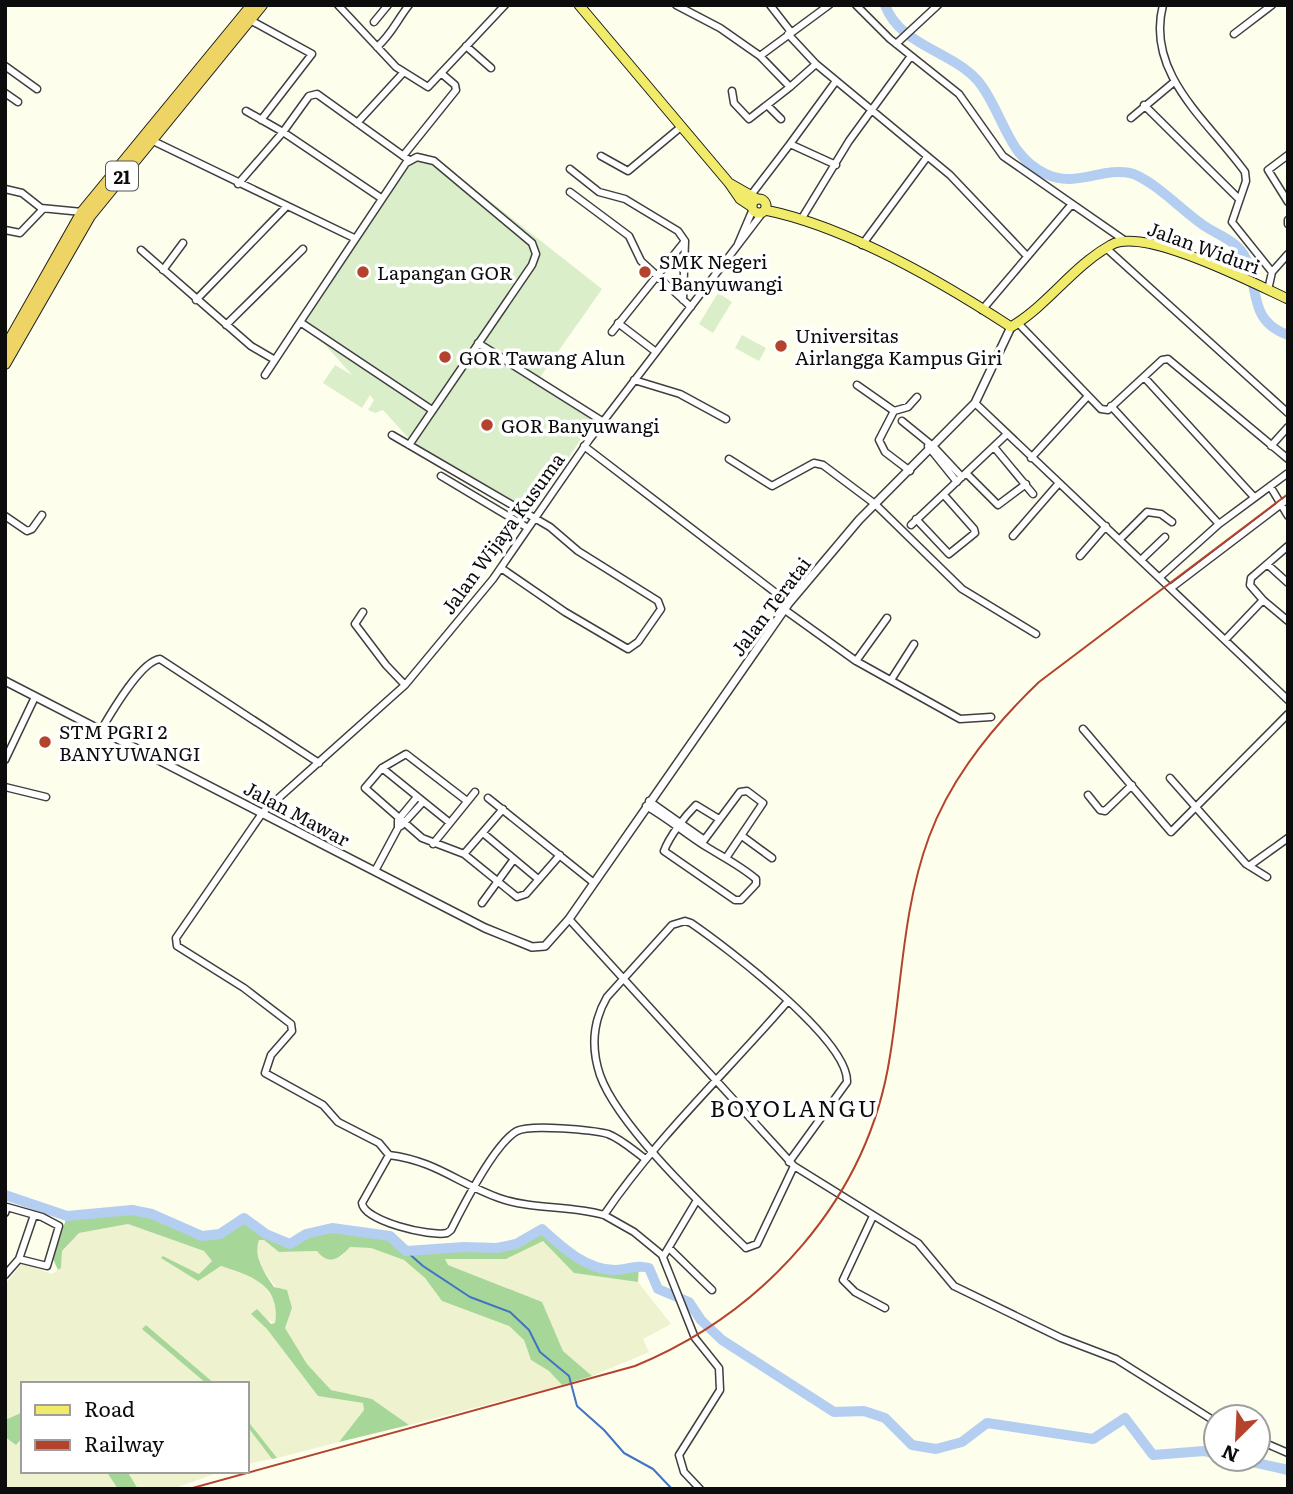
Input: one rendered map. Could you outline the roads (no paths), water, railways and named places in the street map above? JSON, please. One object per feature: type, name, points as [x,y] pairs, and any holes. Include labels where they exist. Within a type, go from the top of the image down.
[{"type":"highway","name":"21","points":[[5,364],[83,227],[148,138],[252,5]]},
{"type":"highway","name":"21","points":[[5,348],[82,212],[262,5]]},
{"type":"main road","points":[[579,5],[729,183],[758,205],[799,217],[861,245],[1014,325]]},
{"type":"main road","name":"Jalan Widuri","points":[[1014,325],[1106,248],[1124,240],[1157,244],[1288,299]]},
{"type":"street","points":[[338,5],[403,73],[428,86],[505,5]]},
{"type":"street","points":[[374,22],[388,5]]},
{"type":"street","points":[[377,47],[394,32],[398,19],[409,5]]},
{"type":"street","points":[[677,5],[720,28],[760,55],[790,87]]},
{"type":"street","points":[[770,5],[816,64],[927,156],[974,199],[1026,255]]},
{"type":"street","points":[[813,5],[820,12]]},
{"type":"street","points":[[760,55],[829,5]]},
{"type":"street","points":[[856,5],[898,41],[911,56],[960,94],[1003,156],[1124,240]]},
{"type":"street","points":[[898,41],[938,5]]},
{"type":"street","points":[[1163,5],[1159,37],[1174,82],[1245,172],[1247,179],[1232,222],[1272,272]]},
{"type":"street","points":[[1234,34],[1272,5]]},
{"type":"street","points":[[250,20],[312,54],[261,120]]},
{"type":"street","points":[[466,46],[491,68]]},
{"type":"street","points":[[799,217],[870,111],[911,56]]},
{"type":"street","points":[[732,91],[734,103],[749,119],[816,64]]},
{"type":"street","points":[[5,66],[37,89]]},
{"type":"street","points":[[357,123],[403,73]]},
{"type":"street","points":[[265,375],[406,158],[456,90],[455,85],[442,73]]},
{"type":"street","points":[[737,246],[790,144],[836,81]]},
{"type":"street","points":[[1131,118],[1174,82]]},
{"type":"street","points":[[5,93],[18,102]]},
{"type":"street","points":[[238,184],[314,94],[406,158],[426,157],[434,161],[535,249],[532,265],[408,445]]},
{"type":"street","points":[[767,105],[780,120]]},
{"type":"street","points":[[1144,105],[1239,199]]},
{"type":"street","points":[[246,111],[283,132],[381,198]]},
{"type":"street","points":[[601,156],[628,171],[682,126]]},
{"type":"street","points":[[148,138],[354,238]]},
{"type":"street","points":[[790,144],[836,165]]},
{"type":"street","points":[[1288,155],[1268,170],[1288,202]]},
{"type":"street","points":[[861,245],[927,156]]},
{"type":"street","points":[[570,169],[599,192],[625,199],[678,231],[685,241],[683,300]]},
{"type":"street","points":[[5,189],[19,191],[43,209],[82,212]]},
{"type":"street","points":[[570,192],[629,236],[641,261],[691,307]]},
{"type":"street","points":[[982,310],[1072,204]]},
{"type":"street","points":[[737,246],[758,205]]},
{"type":"street","points":[[196,300],[286,207]]},
{"type":"street","points":[[5,230],[20,233],[43,209]]},
{"type":"street","points":[[612,332],[685,241]]},
{"type":"street","points":[[163,270],[183,243]]},
{"type":"street","name":"Jalan Wijaya Kusuma","points":[[389,1156],[379,1143],[338,1122],[323,1105],[265,1073],[271,1055],[288,1037],[291,1024],[175,941],[263,812],[405,685],[501,568],[602,421],[737,246]]},
{"type":"street","points":[[1106,248],[1288,413]]},
{"type":"street","points":[[226,325],[303,249]]},
{"type":"street","points":[[141,250],[226,325],[275,360]]},
{"type":"street","points":[[1266,289],[1272,272],[1288,254]]},
{"type":"street","points":[[300,322],[432,410]]},
{"type":"street","points":[[618,323],[656,352]]},
{"type":"street","points":[[1014,325],[1101,409],[1111,406],[1162,360],[1168,359],[1288,459]]},
{"type":"street","name":"Jalan Teratai","points":[[569,919],[787,607],[875,504],[975,403],[1014,325]]},
{"type":"street","points":[[478,343],[602,421]]},
{"type":"street","points":[[1144,377],[1254,497]]},
{"type":"street","points":[[634,380],[680,394],[726,419]]},
{"type":"street","points":[[857,385],[894,411]]},
{"type":"street","points":[[1031,458],[1088,396]]},
{"type":"street","points":[[910,471],[885,452],[879,436],[894,411],[908,407],[917,397]]},
{"type":"street","points":[[975,403],[1288,700]]},
{"type":"street","points":[[1111,406],[1219,524]]},
{"type":"street","points":[[902,421],[962,478],[998,505],[1026,484]]},
{"type":"street","points":[[1271,446],[1288,427]]},
{"type":"street","points":[[911,525],[1007,434]]},
{"type":"street","points":[[392,435],[534,520],[658,601],[659,612],[638,642],[628,649],[565,612],[501,568]]},
{"type":"street","points":[[584,446],[856,661],[960,719],[991,717]]},
{"type":"street","points":[[994,447],[1033,494]]},
{"type":"street","points":[[729,459],[772,486],[798,469],[818,463],[875,504],[962,589],[1036,634]]},
{"type":"street","points":[[1160,578],[1219,524],[1288,473]]},
{"type":"street","points":[[440,475],[528,528]]},
{"type":"street","points":[[1013,537],[1059,483]]},
{"type":"street","points":[[1270,486],[1288,516]]},
{"type":"street","points":[[916,519],[948,554],[975,533],[944,495]]},
{"type":"street","points":[[1171,587],[1288,499]]},
{"type":"street","points":[[1120,539],[1147,512],[1161,514],[1172,522]]},
{"type":"street","points":[[5,516],[27,531],[32,529],[42,515]]},
{"type":"street","points":[[1080,556],[1106,526]]},
{"type":"street","points":[[1142,559],[1165,537]]},
{"type":"street","points":[[1288,546],[1250,581],[1263,600],[1288,621]]},
{"type":"street","points":[[1267,564],[1288,583]]},
{"type":"street","points":[[1225,640],[1263,600]]},
{"type":"street","points":[[363,612],[355,624],[405,685]]},
{"type":"street","points":[[856,661],[887,618]]},
{"type":"street","points":[[891,680],[914,644]]},
{"type":"street","points":[[100,730],[141,671],[160,659],[319,763]]},
{"type":"street","name":"Jalan Mawar","points":[[5,681],[485,928],[533,947],[550,943],[569,919]]},
{"type":"street","points":[[5,760],[35,697]]},
{"type":"street","points":[[1083,729],[1171,832],[1288,714]]},
{"type":"street","points":[[467,801],[406,754],[382,768],[365,788],[400,824],[433,844],[464,854],[520,898],[559,855]]},
{"type":"street","points":[[382,768],[450,823]]},
{"type":"street","points":[[1170,778],[1249,866],[1267,877]]},
{"type":"street","points":[[1088,796],[1100,810],[1105,811],[1132,785]]},
{"type":"street","points":[[5,787],[46,797]]},
{"type":"street","points":[[703,842],[742,790],[760,799],[761,807],[726,858]]},
{"type":"street","points":[[433,844],[475,792]]},
{"type":"street","points":[[488,798],[594,883]]},
{"type":"street","points":[[375,871],[400,824],[420,800]]},
{"type":"street","points":[[647,804],[680,825],[756,879],[756,884],[741,900],[735,900],[664,851],[680,825],[696,805],[719,819]]},
{"type":"street","points":[[464,854],[503,809]]},
{"type":"street","points":[[483,833],[538,879]]},
{"type":"street","points":[[742,836],[772,858]]},
{"type":"street","points":[[1249,866],[1288,838]]},
{"type":"street","points":[[482,903],[495,881],[514,859]]},
{"type":"street","points":[[569,919],[791,1164],[918,1243],[954,1286],[1061,1338],[1116,1359],[1202,1413]]},
{"type":"street","points":[[685,921],[696,926],[788,1001],[824,1038],[847,1077],[846,1084],[791,1164],[766,1230],[753,1247],[746,1248],[697,1200],[652,1150],[610,1095],[600,1075],[595,1051],[595,1025],[599,1011],[624,981],[664,931],[685,921]]},
{"type":"street","points":[[604,1215],[644,1158],[788,1001]]},
{"type":"street","points":[[644,1158],[604,1133],[525,1129],[512,1135],[474,1187],[447,1233],[413,1232],[362,1208],[365,1194],[389,1156],[428,1163],[474,1187],[522,1205],[565,1207],[604,1215],[641,1237],[663,1257],[695,1338],[719,1367],[722,1378],[714,1403],[678,1455],[684,1472],[700,1489]]},
{"type":"street","points":[[663,1257],[697,1200]]},
{"type":"street","points":[[5,1213],[7,1207],[34,1214],[60,1226],[47,1266],[19,1259]]},
{"type":"street","points":[[5,1275],[19,1259],[34,1214]]},
{"type":"street","points":[[873,1216],[843,1280],[855,1292],[885,1308]]},
{"type":"street","points":[[668,1248],[712,1290]]},
{"type":"waterway","points":[[885,5],[902,30],[955,62],[978,81],[1013,145],[1033,166],[1046,174],[1068,179],[1120,172],[1132,174],[1153,185],[1203,225],[1239,248],[1251,272],[1261,313],[1267,322],[1288,335]]},
{"type":"waterway","points":[[5,1195],[67,1216],[132,1210],[152,1214],[202,1236],[220,1234],[244,1218],[266,1234],[290,1244],[306,1234],[332,1228],[390,1236],[406,1251],[497,1248],[516,1244],[542,1229],[575,1256],[594,1266],[615,1270],[649,1268],[658,1289],[689,1302],[701,1320],[722,1340],[834,1412],[864,1411],[885,1418],[912,1445],[936,1449],[962,1442],[987,1423],[1093,1439],[1125,1418],[1153,1455],[1202,1451]]},
{"type":"waterway","points":[[406,1251],[423,1266],[470,1297],[510,1312],[529,1330],[540,1352],[569,1376],[577,1406],[604,1430],[624,1453],[653,1469],[672,1489]]},
{"type":"waterway","points":[[1272,1466],[1288,1470]]},
{"type":"railway","points":[[248,1473],[635,1366],[682,1343],[727,1315],[767,1282],[803,1244],[834,1203],[859,1157],[878,1108],[890,1056],[908,918],[920,864],[938,815],[961,773],[1006,716],[1039,682],[1288,494]]},
{"type":"railway","points":[[189,1489],[247,1473]]},
{"type":"place","name":"Lapangan GOR","points":[[363,272]]},
{"type":"place","name":"SMK Negeri 1 Banyuwangi","points":[[645,272]]},
{"type":"place","name":"Universitas Airlangga Kampus Giri","points":[[781,346]]},
{"type":"place","name":"GOR Tawang Alun","points":[[445,357]]},
{"type":"place","name":"GOR Banyuwangi","points":[[487,425]]},
{"type":"place","name":"STM PGRI 2 BANYUWANGI","points":[[45,742]]},
{"type":"district","name":"BOYOLANGU","points":[[794,1107]]}]
